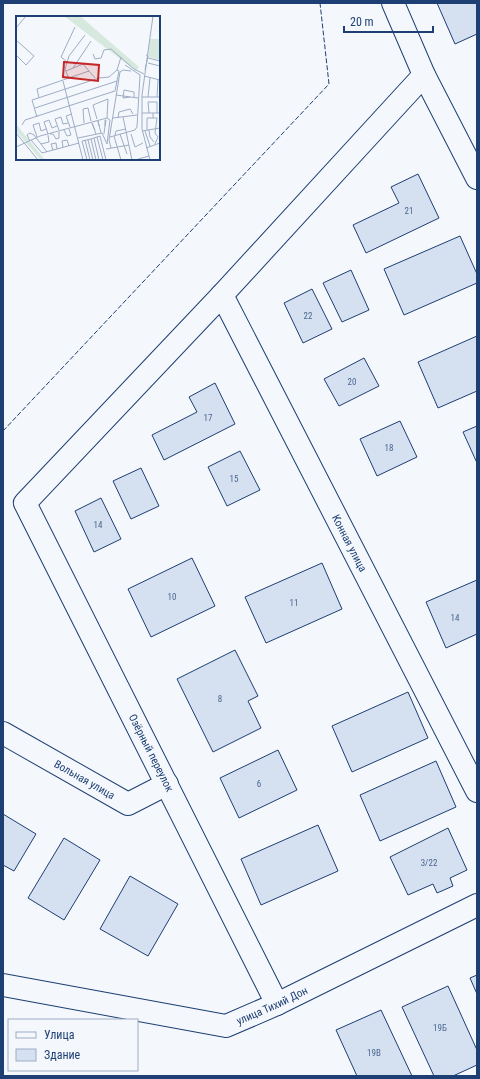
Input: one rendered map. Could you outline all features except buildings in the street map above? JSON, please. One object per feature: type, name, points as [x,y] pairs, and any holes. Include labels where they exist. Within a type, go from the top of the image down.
[{"type":"street","points":[[393,3],[424,75],[477,178]]},
{"type":"street","points":[[222,295],[424,75]]},
{"type":"street","name":"Озёрный переулок","points":[[222,295],[25,503],[277,1004]]},
{"type":"street","name":"Конная улица","points":[[222,295],[477,791]]},
{"type":"street","name":"Вольная улица","points":[[3,733],[128,804],[167,784]]},
{"type":"street","name":"улица Тихий Дон","points":[[4,986],[226,1026],[277,1004],[477,905]]},
{"type":"fence","points":[[3,431],[329,84],[320,3]]}]
